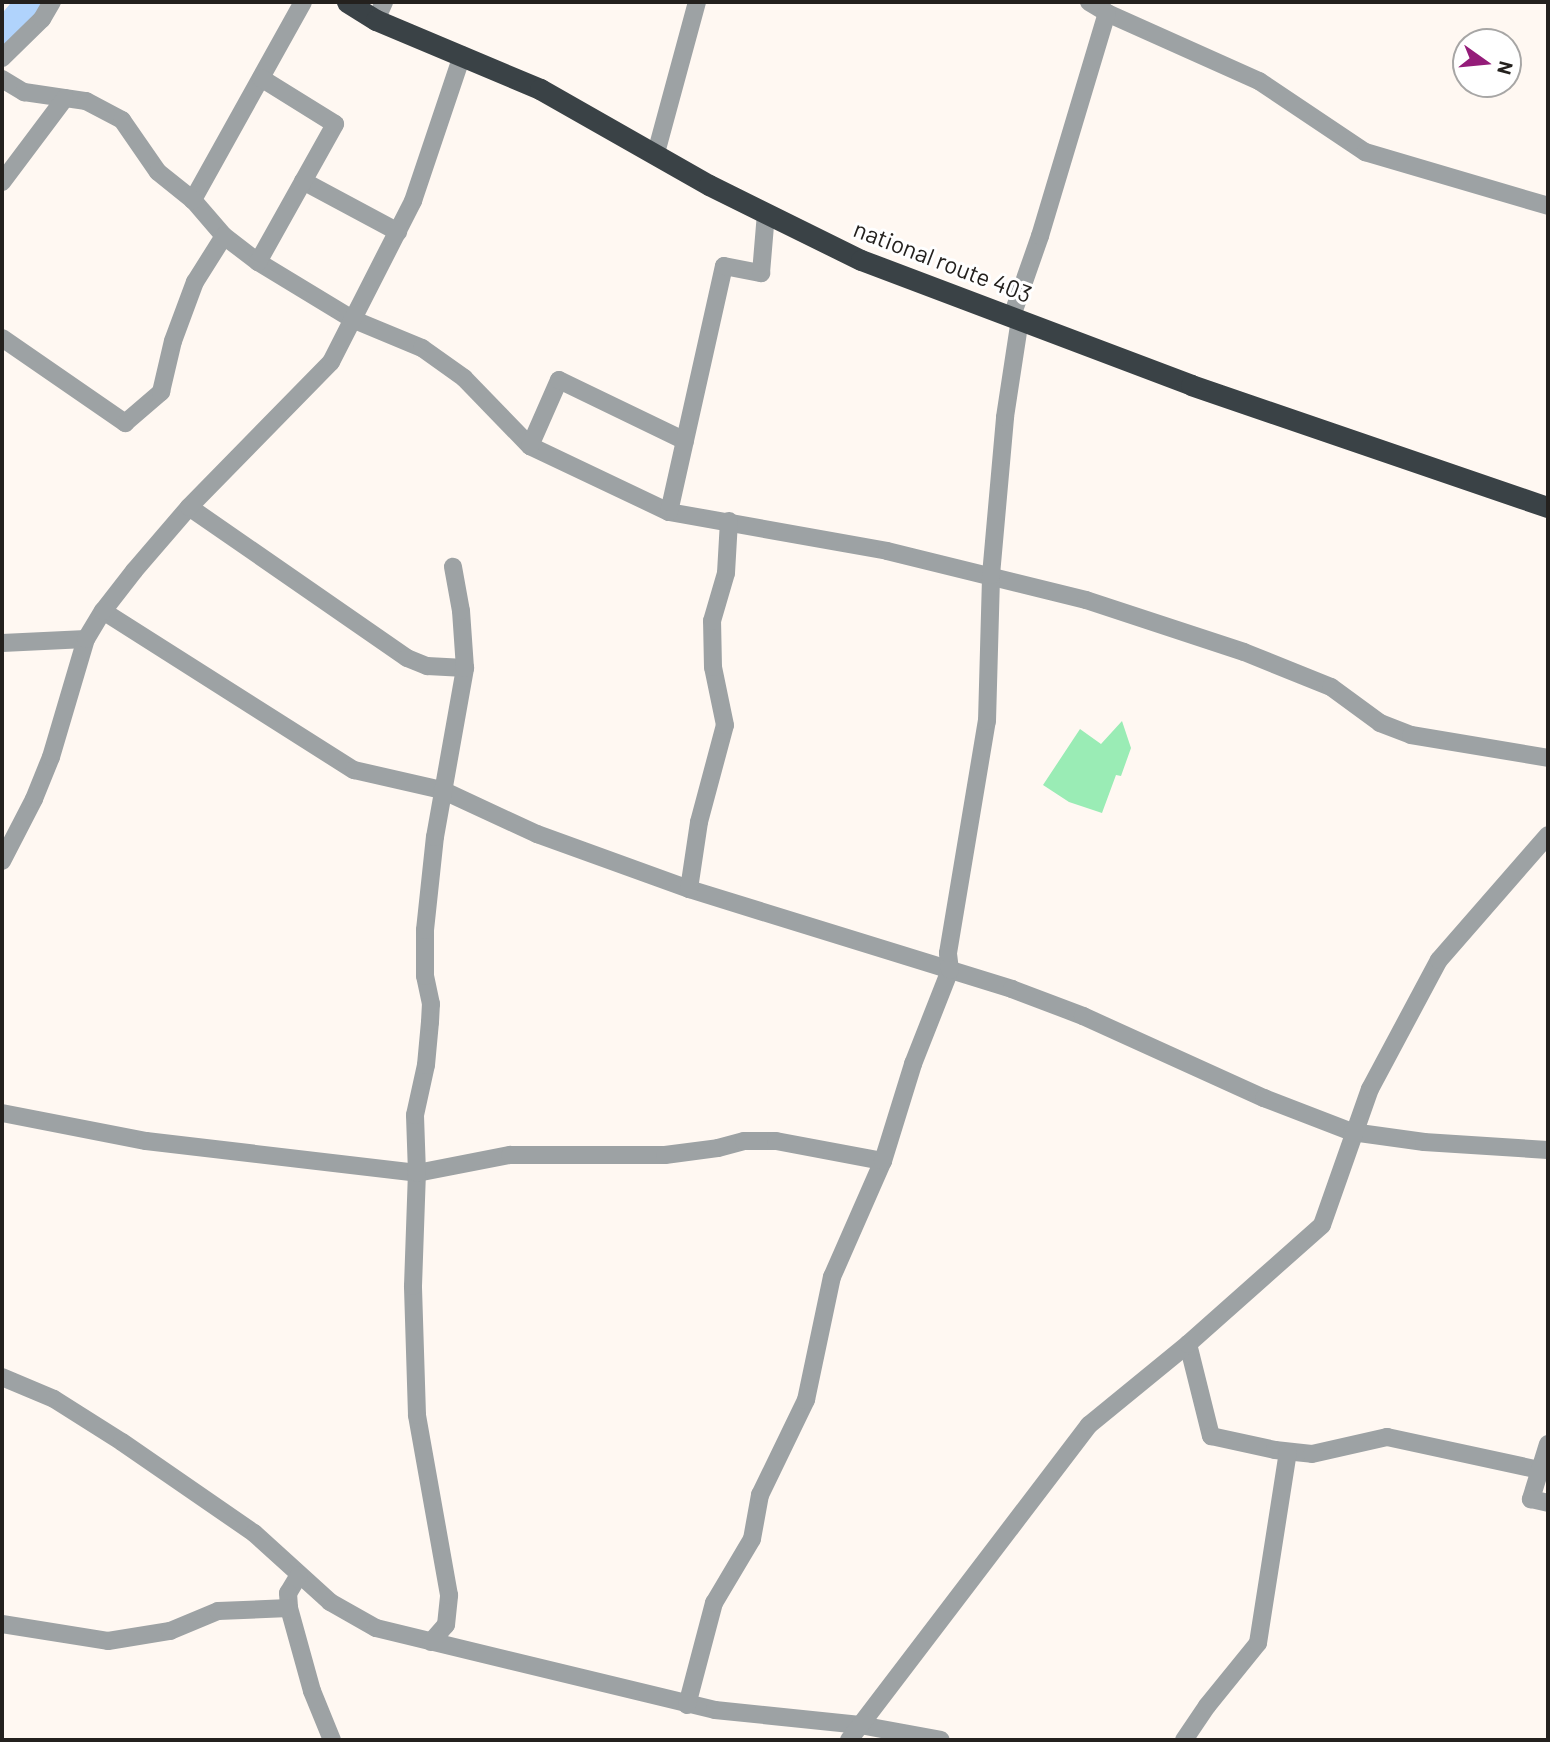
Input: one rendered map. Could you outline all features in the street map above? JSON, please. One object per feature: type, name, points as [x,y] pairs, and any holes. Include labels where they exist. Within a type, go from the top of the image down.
[{"type":"highway","name":"national route 403","points":[[347,2],[380,11],[462,55],[540,89],[766,214],[861,260],[1203,389],[1548,507]]},
{"type":"street","points":[[2,58],[42,19],[52,2]]},
{"type":"street","points":[[193,200],[303,2]]},
{"type":"street","points":[[656,153],[697,2]]},
{"type":"street","points":[[1088,2],[1259,81],[1365,152],[1548,206]]},
{"type":"street","points":[[687,1705],[714,1603],[752,1539],[760,1495],[806,1400],[832,1277],[883,1161],[913,1064],[950,970],[948,953],[987,721],[990,575],[1016,317],[1107,13]]},
{"type":"street","points":[[2,861],[34,799],[51,757],[86,639],[103,611],[134,570],[189,507],[331,362],[413,201],[462,55]]},
{"type":"street","points":[[258,262],[335,124],[261,78]]},
{"type":"street","points":[[2,79],[24,92],[86,101],[122,120],[158,172],[193,200],[224,236],[258,262],[352,319],[422,348],[464,378],[530,446],[669,512],[887,551],[1086,600],[1244,652],[1331,687],[1380,723],[1411,735],[1548,758]]},
{"type":"street","points":[[2,182],[65,98]]},
{"type":"street","points":[[303,181],[398,232]]},
{"type":"street","points":[[669,512],[724,266],[761,273],[766,214]]},
{"type":"street","points":[[2,338],[125,423],[161,392],[173,341],[195,282],[224,236]]},
{"type":"street","points":[[530,446],[559,380],[685,441]]},
{"type":"street","points":[[189,507],[407,658],[427,666],[464,668]]},
{"type":"street","points":[[690,889],[699,822],[725,725],[713,667],[712,621],[726,573],[729,521]]},
{"type":"street","points":[[432,1642],[446,1625],[449,1595],[417,1415],[413,1286],[417,1173],[415,1115],[426,1065],[431,1004],[425,976],[425,930],[442,790],[464,668],[461,611],[453,568]]},
{"type":"street","points":[[103,611],[354,770],[442,790],[537,834],[690,889],[950,970],[1083,1016],[1264,1098],[1352,1132],[1423,1142],[1548,1150]]},
{"type":"street","points":[[2,643],[86,639]]},
{"type":"street","points":[[849,1740],[1089,1425],[1188,1344],[1322,1225],[1336,1190],[1352,1132],[1370,1089],[1439,960],[1548,835]]},
{"type":"street","points":[[2,1113],[146,1141],[417,1173],[510,1155],[665,1155],[718,1149],[744,1141],[776,1141],[883,1161]]},
{"type":"street","points":[[1188,1344],[1210,1436],[1312,1454],[1387,1437],[1540,1470]]},
{"type":"street","points":[[2,1377],[54,1399],[122,1442],[254,1533],[330,1602],[376,1628],[687,1705],[860,1725],[941,1740]]},
{"type":"street","points":[[1548,1444],[1531,1499],[1548,1503]]},
{"type":"street","points":[[1184,1740],[1207,1706],[1258,1643],[1288,1451]]},
{"type":"street","points":[[299,1575],[288,1592],[289,1608],[312,1691],[332,1740]]},
{"type":"street","points":[[2,1624],[108,1641],[170,1631],[218,1611],[289,1608]]},
{"type":"green space","points":[[1122,721],[1131,748],[1121,776],[1116,775],[1102,813],[1069,802],[1043,785],[1080,729],[1101,744]]},
{"type":"waterway","points":[[2,35],[30,2]]}]
